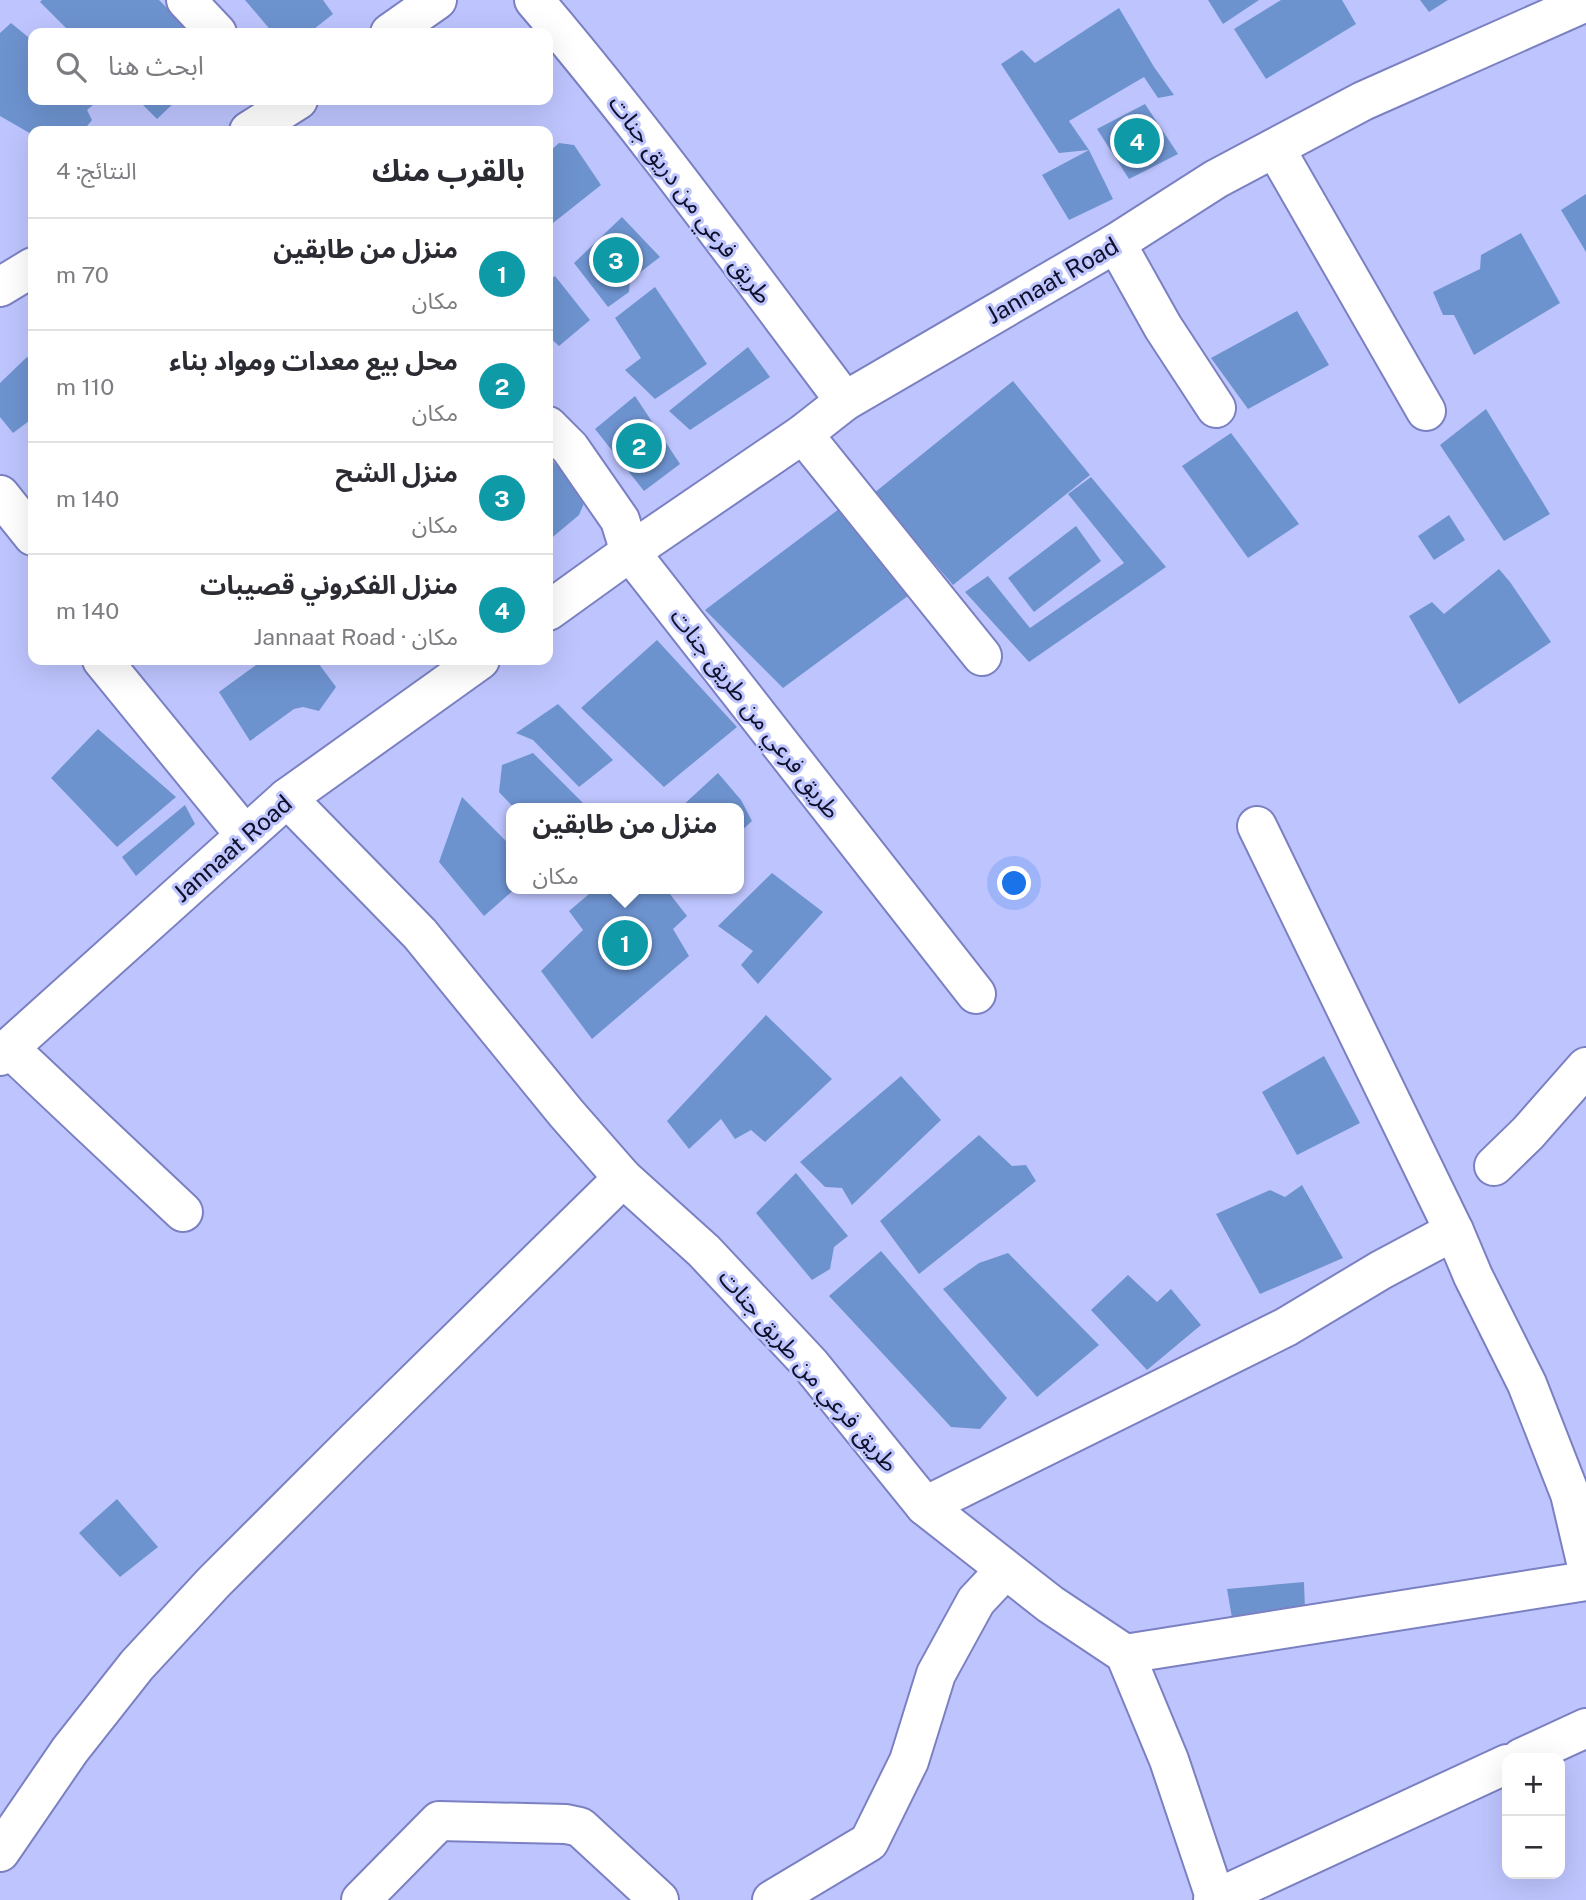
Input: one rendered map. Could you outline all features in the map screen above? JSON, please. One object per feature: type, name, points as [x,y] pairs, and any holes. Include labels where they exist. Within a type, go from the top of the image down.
[{"type":"street","points":[[186,0],[212,28]]},
{"type":"street","points":[[397,28],[437,0]]},
{"type":"street","name":"طريق فرعي من دريق جنات","points":[[534,0],[575,47],[845,401]]},
{"type":"street","name":"Jannaat Road","points":[[553,607],[803,434],[845,401],[1116,243],[1216,179],[1363,101],[1570,5]]},
{"type":"street","points":[[259,126],[291,110]]},
{"type":"street","points":[[1275,148],[1426,411]]},
{"type":"street","points":[[1116,243],[1163,327],[1216,408]]},
{"type":"street","points":[[0,287],[28,270]]},
{"type":"street","name":"طريق فرعي من طريق جنات","points":[[553,431],[570,448],[620,520],[630,552],[976,995]]},
{"type":"street","points":[[803,434],[982,656]]},
{"type":"street","points":[[0,495],[28,530]]},
{"type":"street","points":[[106,665],[245,835]]},
{"type":"street","name":"Jannaat Road","points":[[4,1052],[287,798],[473,665]]},
{"type":"street","name":"طريق فرعي من طريق جنات","points":[[287,798],[420,934],[566,1113],[623,1178],[704,1251],[810,1364],[925,1506],[1050,1604],[1125,1654]]},
{"type":"street","points":[[1257,826],[1527,1384],[1570,1494],[1586,1562]]},
{"type":"street","points":[[4,1052],[183,1212]]},
{"type":"street","points":[[1494,1166],[1528,1133],[1586,1067]]},
{"type":"street","points":[[0,1852],[69,1750],[137,1665],[214,1582],[340,1455],[623,1178]]},
{"type":"street","points":[[925,1506],[1286,1327],[1381,1270],[1454,1231]]},
{"type":"street","points":[[772,1900],[869,1842],[909,1761],[936,1674],[976,1601],[1005,1570]]},
{"type":"street","points":[[1502,1766],[1215,1899],[1169,1760],[1125,1654],[1586,1581]]},
{"type":"street","points":[[1532,1753],[1586,1728]]},
{"type":"street","points":[[361,1900],[439,1821],[566,1824],[580,1827],[659,1900]]},
{"type":"building","points":[[159,0],[187,28],[66,28],[40,2]]},
{"type":"building","points":[[245,0],[323,0],[333,14],[315,28],[269,28]]},
{"type":"building","points":[[1208,0],[1259,0],[1223,24]]},
{"type":"building","points":[[1281,0],[1342,0],[1356,24],[1266,79],[1234,29]]},
{"type":"building","points":[[1420,0],[1448,0],[1429,12]]},
{"type":"building","points":[[1119,8],[1174,95],[1158,98],[1144,77],[1069,121],[1089,150],[1059,153],[1001,64],[1022,50],[1035,63]]},
{"type":"building","points":[[11,23],[28,37],[28,105],[93,105],[87,110],[92,120],[87,126],[28,126],[28,132],[0,116],[0,33]]},
{"type":"building","points":[[1145,104],[1178,154],[1129,179],[1097,129]]},
{"type":"building","points":[[143,105],[172,105],[157,119]]},
{"type":"building","points":[[559,143],[574,145],[601,185],[553,223],[553,148]]},
{"type":"building","points":[[1089,150],[1113,199],[1069,220],[1042,175]]},
{"type":"building","points":[[1586,194],[1586,252],[1561,210]]},
{"type":"building","points":[[622,217],[660,257],[630,280],[629,292],[608,307],[574,263]]},
{"type":"building","points":[[1521,233],[1560,303],[1474,355],[1454,315],[1443,315],[1433,292],[1480,269],[1481,255]]},
{"type":"building","points":[[555,276],[590,320],[559,346],[553,341]]},
{"type":"building","points":[[655,287],[707,364],[655,399],[625,370],[641,358],[615,318]]},
{"type":"building","points":[[1297,311],[1329,365],[1248,409],[1211,358]]},
{"type":"building","points":[[748,347],[770,377],[690,430],[669,411]]},
{"type":"building","points":[[28,358],[28,422],[13,433],[0,417],[0,383]]},
{"type":"building","points":[[1013,381],[1090,475],[953,585],[874,493]]},
{"type":"building","points":[[635,396],[680,464],[644,491],[595,429]]},
{"type":"building","points":[[1486,409],[1550,514],[1504,541],[1440,445]]},
{"type":"building","points":[[1231,433],[1299,524],[1248,558],[1182,466]]},
{"type":"building","points":[[553,462],[570,477],[585,501],[579,515],[553,537]]},
{"type":"building","points":[[1091,477],[1166,567],[1029,662],[965,592],[988,576],[1030,628],[1124,563],[1068,494]]},
{"type":"building","points":[[843,506],[916,590],[783,688],[705,610]]},
{"type":"building","points":[[1449,515],[1465,540],[1434,560],[1418,536]]},
{"type":"building","points":[[1076,526],[1101,561],[1034,612],[1008,578]]},
{"type":"building","points":[[1499,569],[1551,642],[1459,704],[1409,616],[1432,602],[1444,614]]},
{"type":"building","points":[[657,640],[737,727],[664,787],[581,708]]},
{"type":"building","points":[[256,665],[320,665],[336,687],[319,711],[303,707],[294,709],[250,741],[219,692]]},
{"type":"building","points":[[558,704],[613,760],[579,787],[533,740],[516,733]]},
{"type":"building","points":[[98,729],[176,797],[117,847],[51,778]]},
{"type":"building","points":[[533,753],[583,803],[509,803],[499,792],[502,765]]},
{"type":"building","points":[[718,773],[743,803],[685,803]]},
{"type":"building","points":[[462,797],[506,841],[506,894],[509,894],[484,916],[439,862]]},
{"type":"building","points":[[185,805],[195,824],[136,876],[122,857]]},
{"type":"building","points":[[744,806],[752,821],[744,828]]},
{"type":"building","points":[[772,873],[823,912],[758,984],[741,965],[753,951],[718,926]]},
{"type":"building","points":[[589,894],[670,894],[687,916],[673,929],[689,956],[592,1039],[541,971],[583,930],[569,911]]},
{"type":"building","points":[[766,1015],[832,1079],[765,1142],[751,1130],[735,1139],[721,1119],[689,1149],[667,1121]]},
{"type":"building","points":[[1324,1056],[1360,1123],[1297,1155],[1262,1092]]},
{"type":"building","points":[[901,1076],[941,1120],[852,1205],[842,1188],[825,1187],[800,1162]]},
{"type":"building","points":[[979,1135],[1012,1166],[1026,1165],[1036,1181],[919,1274],[880,1221]]},
{"type":"building","points":[[796,1173],[848,1236],[834,1247],[830,1269],[812,1280],[756,1213]]},
{"type":"building","points":[[1302,1185],[1343,1258],[1260,1294],[1216,1214],[1270,1190],[1285,1197]]},
{"type":"building","points":[[881,1251],[1007,1398],[980,1429],[951,1427],[829,1296]]},
{"type":"building","points":[[1008,1253],[1099,1345],[1037,1397],[943,1289],[979,1263]]},
{"type":"building","points":[[1128,1275],[1157,1302],[1171,1289],[1201,1325],[1147,1370],[1091,1310]]},
{"type":"building","points":[[117,1499],[158,1547],[120,1577],[79,1533]]},
{"type":"building","points":[[1304,1582],[1305,1610],[1232,1618],[1227,1589]]},
{"type":"place","name":"منزل الفكروني قصيبات","points":[[1137,141]]},
{"type":"place","name":"منزل الشح","points":[[616,260]]},
{"type":"place","name":"محل بيع معدات ومواد بناء","points":[[639,446]]},
{"type":"place","name":"منزل من طابقين","points":[[625,943]]}]
